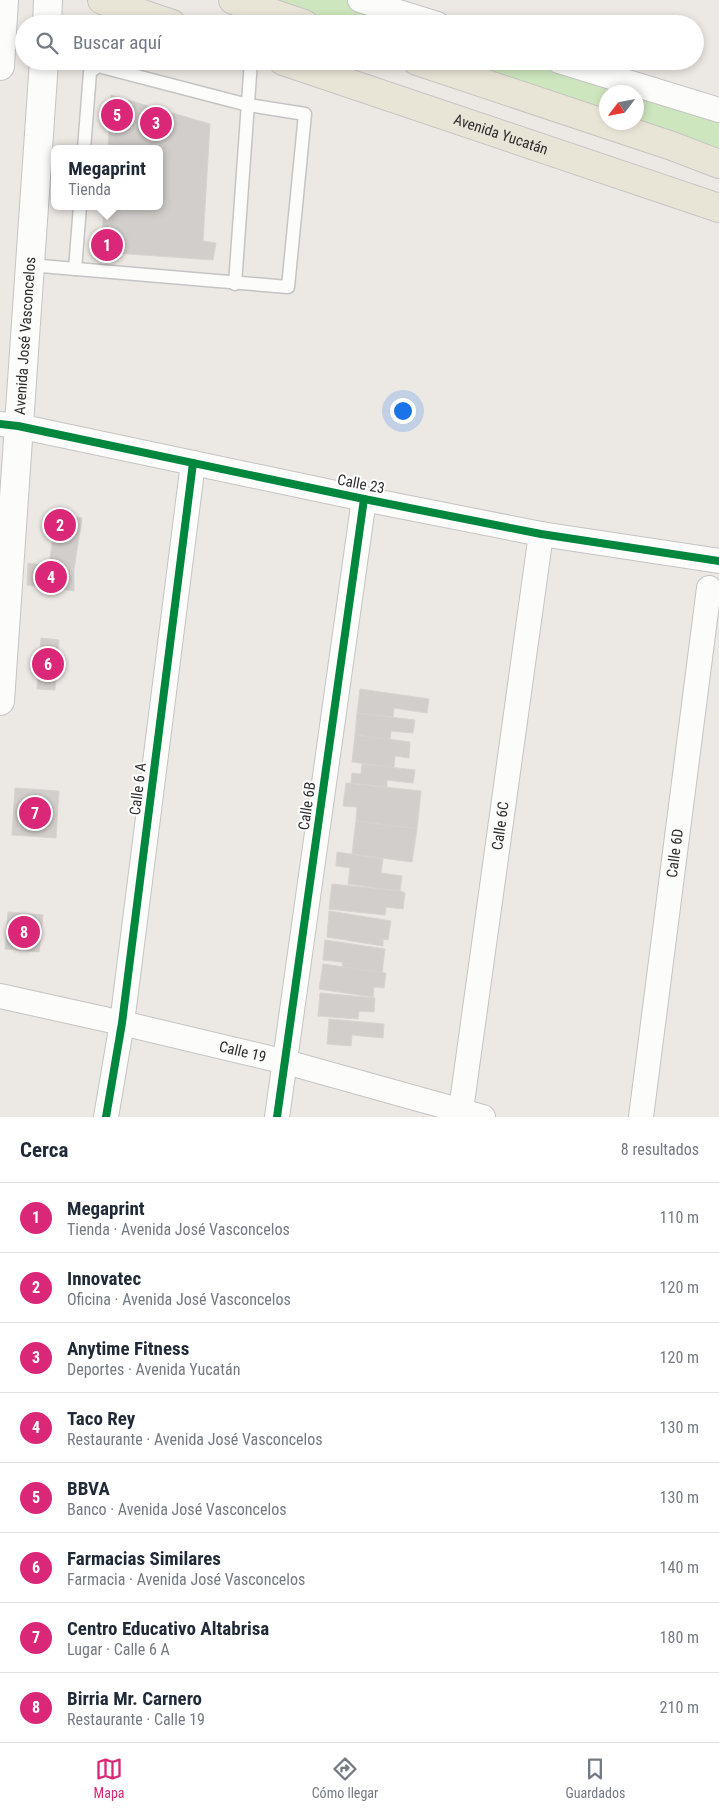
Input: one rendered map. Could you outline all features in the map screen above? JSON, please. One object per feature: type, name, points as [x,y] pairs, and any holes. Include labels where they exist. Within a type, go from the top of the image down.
[{"type":"main road","points":[[0,66],[4,0]]},
{"type":"main road","points":[[47,15],[48,0]]},
{"type":"main road","points":[[102,0],[146,15]]},
{"type":"main road","points":[[232,0],[277,15]]},
{"type":"main road","name":"Avenida José Vasconcelos","points":[[0,701],[9,425],[29,265],[43,70]]},
{"type":"main road","name":"Avenida Yucatán","points":[[311,70],[719,208]]},
{"type":"main road","points":[[444,70],[672,146],[719,164]]},
{"type":"street","points":[[360,0],[408,15]]},
{"type":"street","points":[[588,70],[719,110]]},
{"type":"street","name":"Calle 23","points":[[9,425],[541,534],[719,562]]},
{"type":"street","name":"Calle 6 A","points":[[106,1117],[122,1023],[193,464]]},
{"type":"street","name":"Calle 6B","points":[[276,1117],[286,1062],[364,499]]},
{"type":"street","name":"Calle 6C","points":[[460,1114],[541,534]]},
{"type":"street","name":"Calle 6D","points":[[641,1117],[709,588]]},
{"type":"street","name":"Calle 19","points":[[0,996],[286,1062],[460,1114],[483,1117]]},
{"type":"lane","points":[[84,145],[90,72],[93,70]]},
{"type":"lane","points":[[29,265],[288,287],[305,114],[248,105],[113,70]]},
{"type":"lane","points":[[235,284],[250,70]]},
{"type":"lane","points":[[75,269],[80,210]]},
{"type":"green space","points":[[254,0],[379,0],[426,15],[301,15]]},
{"type":"green space","points":[[474,70],[600,70],[719,108],[719,150],[644,124],[644,85],[599,85],[599,110]]},
{"type":"building","points":[[111,95],[210,124],[203,241],[216,243],[213,260],[101,252],[104,210],[163,210],[163,145],[108,145]]},
{"type":"building","points":[[56,514],[82,518],[74,569],[49,566]]},
{"type":"building","points":[[28,563],[74,569],[74,591],[27,585]]},
{"type":"building","points":[[41,638],[59,640],[55,690],[37,689]]},
{"type":"building","points":[[360,689],[429,699],[427,713],[394,708],[393,717],[357,713]]},
{"type":"building","points":[[357,713],[415,720],[413,733],[391,731],[390,740],[355,735]]},
{"type":"building","points":[[355,735],[410,742],[409,758],[395,756],[394,768],[352,762]]},
{"type":"building","points":[[362,764],[415,770],[413,783],[387,780],[387,787],[351,783],[352,773],[361,774]]},
{"type":"building","points":[[346,783],[421,791],[417,829],[356,821],[357,807],[343,806]]},
{"type":"building","points":[[15,788],[59,791],[56,838],[12,835]]},
{"type":"building","points":[[356,821],[417,829],[412,862],[352,854]]},
{"type":"building","points":[[337,852],[383,859],[381,873],[402,876],[400,891],[348,884],[350,868],[336,866]]},
{"type":"building","points":[[332,884],[400,891],[405,893],[403,909],[386,907],[385,915],[329,909]]},
{"type":"building","points":[[329,911],[391,921],[388,940],[383,939],[383,946],[327,937]]},
{"type":"building","points":[[8,912],[43,915],[39,952],[5,949]]},
{"type":"building","points":[[325,940],[385,949],[382,973],[343,967],[342,962],[323,960]]},
{"type":"building","points":[[323,964],[386,973],[384,988],[374,987],[373,997],[319,989]]},
{"type":"building","points":[[320,993],[375,998],[374,1012],[359,1011],[358,1019],[318,1016]]},
{"type":"building","points":[[329,1019],[384,1024],[383,1038],[352,1035],[351,1046],[327,1044]]},
{"type":"cycle path","points":[[0,424],[18,426],[364,499],[541,534],[719,561]]},
{"type":"cycle path","points":[[106,1117],[122,1023],[193,463]]},
{"type":"cycle path","points":[[277,1117],[364,499]]},
{"type":"place","name":"BBVA","points":[[117,115]]},
{"type":"place","name":"Anytime Fitness","points":[[156,123]]},
{"type":"place","name":"Megaprint","points":[[107,245]]},
{"type":"place","name":"Innovatec","points":[[60,525]]},
{"type":"place","name":"Taco Rey","points":[[51,577]]},
{"type":"place","name":"Farmacias Similares","points":[[48,664]]},
{"type":"place","name":"Centro Educativo Altabrisa","points":[[35,813]]},
{"type":"place","name":"Birria Mr. Carnero","points":[[24,932]]}]
